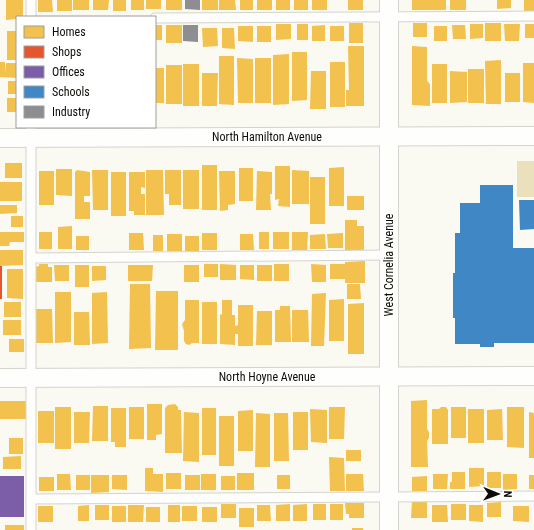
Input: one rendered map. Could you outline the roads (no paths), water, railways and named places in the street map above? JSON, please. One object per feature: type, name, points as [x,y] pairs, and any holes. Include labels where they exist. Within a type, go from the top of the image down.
[{"type":"street","name":"West Cornelia Avenue","points":[[389,8],[389,530]]},
{"type":"street","name":"North Hamilton Avenue","points":[[0,138],[31,132],[389,137],[534,136]]},
{"type":"street","name":"North Hoyne Avenue","points":[[0,378],[534,376]]},
{"type":"lane","points":[[31,0],[31,16]]},
{"type":"lane","points":[[156,18],[389,8],[534,16]]},
{"type":"lane","points":[[31,132],[31,530]]},
{"type":"lane","points":[[31,258],[389,255]]},
{"type":"lane","points":[[31,499],[534,496]]}]
